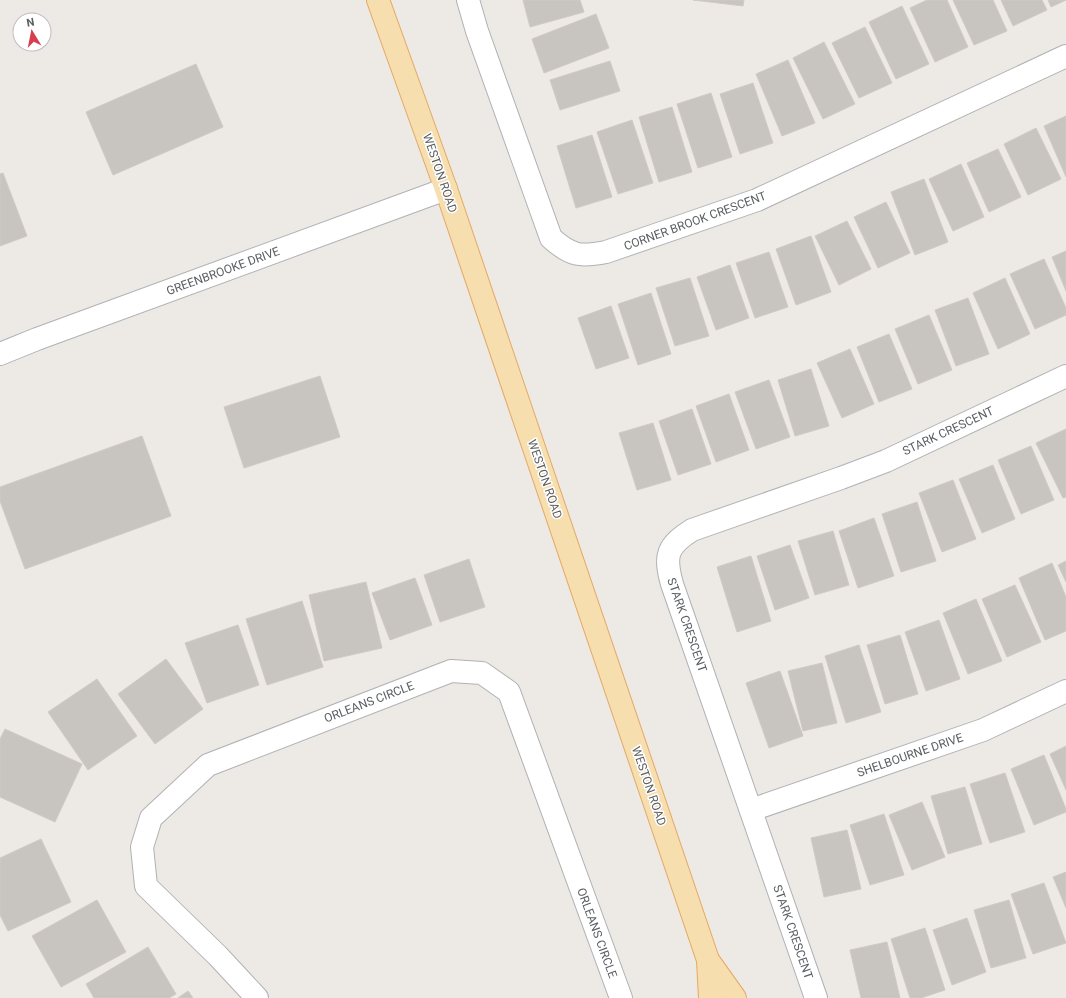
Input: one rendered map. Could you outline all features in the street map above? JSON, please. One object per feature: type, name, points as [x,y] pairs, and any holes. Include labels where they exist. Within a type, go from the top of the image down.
[{"type":"main road","name":"WESTON ROAD","points":[[378,0],[446,189],[708,960],[710,998]]},
{"type":"main road","name":"WESTON ROAD","points":[[708,960],[735,998]]},
{"type":"street","name":"CORNER BROOK CRESCENT","points":[[468,0],[477,31],[551,238],[563,249],[576,255],[590,255],[606,252],[757,200],[1066,56]]},
{"type":"street","name":"GREENBROOKE DRIVE","points":[[0,354],[446,189]]},
{"type":"street","name":"STARK CRESCENT","points":[[816,998],[672,584],[668,569],[669,552],[677,540],[692,530],[886,461],[1066,376]]},
{"type":"street","name":"ORLEANS CIRCLE","points":[[257,998],[218,956],[146,886],[142,847],[151,818],[208,765],[451,671],[482,673],[509,692],[621,998]]},
{"type":"street","name":"SHELBOURNE DRIVE","points":[[751,810],[984,730],[1066,691]]},
{"type":"building","points":[[523,0],[580,0],[584,12],[530,27]]},
{"type":"building","points":[[693,0],[744,0],[743,6]]},
{"type":"building","points":[[927,0],[947,0],[968,47],[935,62],[910,8]]},
{"type":"building","points":[[953,0],[993,0],[1007,31],[974,45]]},
{"type":"building","points":[[1001,0],[1042,0],[1047,10],[1013,26]]},
{"type":"building","points":[[1048,0],[1066,0],[1051,7]]},
{"type":"building","points":[[902,6],[929,64],[896,79],[869,22]]},
{"type":"building","points":[[596,14],[609,48],[544,73],[532,39]]},
{"type":"building","points":[[865,27],[892,83],[859,98],[832,43]]},
{"type":"building","points":[[824,42],[855,104],[823,119],[793,58]]},
{"type":"building","points":[[788,60],[815,123],[782,136],[756,74]]},
{"type":"building","points":[[610,61],[620,91],[560,110],[550,80]]},
{"type":"building","points":[[196,64],[223,127],[113,175],[86,112]]},
{"type":"building","points":[[753,83],[773,143],[740,154],[720,94]]},
{"type":"building","points":[[711,93],[732,157],[698,168],[677,104]]},
{"type":"building","points":[[672,107],[692,172],[659,182],[639,117]]},
{"type":"building","points":[[1066,116],[1066,177],[1044,126]]},
{"type":"building","points":[[632,120],[653,183],[618,194],[597,132]]},
{"type":"building","points":[[1036,128],[1061,179],[1028,195],[1004,144]]},
{"type":"building","points":[[592,135],[612,197],[576,208],[557,146]]},
{"type":"building","points":[[998,149],[1021,197],[989,212],[967,163]]},
{"type":"building","points":[[961,164],[984,217],[953,231],[929,179]]},
{"type":"building","points":[[3,173],[27,236],[0,246],[0,174]]},
{"type":"building","points":[[924,179],[948,242],[915,255],[891,192]]},
{"type":"building","points":[[886,202],[910,253],[878,268],[854,217]]},
{"type":"building","points":[[847,221],[871,269],[839,285],[815,236]]},
{"type":"building","points":[[811,236],[831,292],[796,305],[776,249]]},
{"type":"building","points":[[1066,251],[1066,291],[1052,257]]},
{"type":"building","points":[[769,252],[788,307],[755,318],[736,263]]},
{"type":"building","points":[[1044,259],[1066,308],[1066,315],[1035,329],[1010,274]]},
{"type":"building","points":[[730,265],[749,318],[716,330],[697,277]]},
{"type":"building","points":[[690,278],[709,336],[675,346],[656,288]]},
{"type":"building","points":[[1005,278],[1030,334],[998,349],[973,293]]},
{"type":"building","points":[[651,293],[671,354],[638,365],[618,304]]},
{"type":"building","points":[[968,298],[989,354],[956,366],[935,310]]},
{"type":"building","points":[[611,306],[629,358],[596,369],[578,318]]},
{"type":"building","points":[[929,315],[952,370],[918,384],[895,329]]},
{"type":"building","points":[[889,334],[912,389],[879,402],[857,347]]},
{"type":"building","points":[[850,349],[874,404],[842,418],[817,363]]},
{"type":"building","points":[[811,369],[829,426],[795,436],[778,380]]},
{"type":"building","points":[[320,376],[340,437],[244,468],[224,407]]},
{"type":"building","points":[[769,380],[790,437],[756,449],[735,392]]},
{"type":"building","points":[[729,394],[749,450],[716,462],[696,406]]},
{"type":"building","points":[[692,409],[711,464],[678,475],[659,421]]},
{"type":"building","points":[[653,423],[671,480],[637,490],[619,433]]},
{"type":"building","points":[[1066,429],[1066,497],[1063,498],[1036,443]]},
{"type":"building","points":[[142,436],[171,516],[25,569],[0,501],[0,487]]},
{"type":"building","points":[[1031,446],[1054,500],[1021,514],[998,460]]},
{"type":"building","points":[[993,465],[1015,519],[982,533],[959,479]]},
{"type":"building","points":[[953,480],[976,539],[942,552],[919,493]]},
{"type":"building","points":[[917,502],[936,561],[901,572],[882,514]]},
{"type":"building","points":[[874,518],[894,576],[858,588],[839,531]]},
{"type":"building","points":[[833,531],[849,585],[815,595],[798,541]]},
{"type":"building","points":[[790,545],[809,598],[775,610],[757,556]]},
{"type":"building","points":[[751,556],[771,621],[737,632],[717,567]]},
{"type":"building","points":[[469,559],[485,607],[440,622],[424,575]]},
{"type":"building","points":[[1066,561],[1066,582],[1058,565]]},
{"type":"building","points":[[1052,563],[1066,597],[1066,631],[1045,640],[1019,578]]},
{"type":"building","points":[[415,578],[432,625],[390,640],[372,593]]},
{"type":"building","points":[[366,582],[382,648],[324,661],[309,595]]},
{"type":"building","points":[[1015,585],[1041,642],[1007,657],[982,599]]},
{"type":"building","points":[[976,599],[1002,661],[968,674],[943,613]]},
{"type":"building","points":[[302,601],[323,667],[267,685],[246,619]]},
{"type":"building","points":[[939,620],[960,679],[926,691],[905,632]]},
{"type":"building","points":[[238,625],[259,685],[207,703],[185,643]]},
{"type":"building","points":[[900,635],[918,694],[885,704],[867,645]]},
{"type":"building","points":[[859,645],[881,712],[846,723],[825,656]]},
{"type":"building","points":[[166,659],[203,709],[155,744],[118,694]]},
{"type":"building","points":[[822,663],[837,723],[803,731],[788,671]]},
{"type":"building","points":[[780,671],[803,736],[769,748],[746,683]]},
{"type":"building","points":[[97,679],[137,736],[88,770],[48,712]]},
{"type":"building","points":[[5,729],[82,764],[55,822],[0,797],[0,739]]},
{"type":"building","points":[[1066,746],[1066,790],[1050,754]]},
{"type":"building","points":[[1044,755],[1066,812],[1034,825],[1011,769]]},
{"type":"building","points":[[1005,773],[1025,832],[990,843],[970,784]]},
{"type":"building","points":[[965,787],[982,844],[948,854],[931,796]]},
{"type":"building","points":[[922,802],[945,857],[912,870],[889,815]]},
{"type":"building","points":[[884,814],[904,875],[870,885],[850,825]]},
{"type":"building","points":[[847,830],[861,889],[824,897],[811,838]]},
{"type":"building","points":[[41,839],[71,902],[8,931],[0,915],[0,858]]},
{"type":"building","points":[[1066,872],[1066,908],[1053,877]]},
{"type":"building","points":[[1044,883],[1066,943],[1033,954],[1011,894]]},
{"type":"building","points":[[97,900],[126,952],[61,987],[32,936]]},
{"type":"building","points":[[1009,900],[1026,958],[991,968],[974,910]]},
{"type":"building","points":[[967,918],[986,972],[952,985],[933,930]]},
{"type":"building","points":[[925,928],[945,990],[921,998],[910,998],[891,939]]},
{"type":"building","points":[[887,942],[900,998],[861,998],[850,950]]},
{"type":"building","points":[[148,947],[176,994],[169,998],[94,998],[86,984]]},
{"type":"building","points":[[188,991],[193,998],[178,998]]}]
